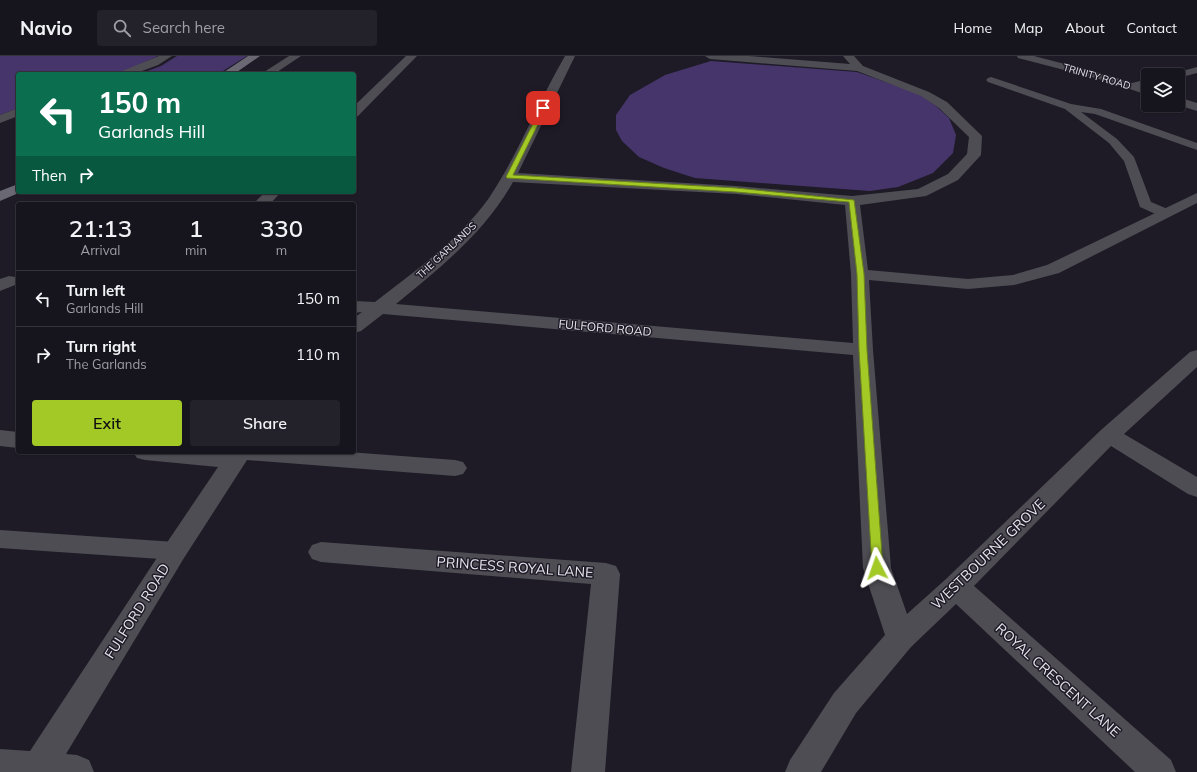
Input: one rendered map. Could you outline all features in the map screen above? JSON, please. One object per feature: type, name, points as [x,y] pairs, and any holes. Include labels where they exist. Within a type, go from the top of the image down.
[{"type":"main road","points":[[229,72],[255,56]]},
{"type":"street","points":[[129,72],[154,63],[167,56]]},
{"type":"street","points":[[269,72],[296,56]]},
{"type":"street","points":[[356,111],[412,56]]},
{"type":"street","name":"THE GARLANDS","points":[[379,308],[425,271],[470,230],[493,202],[509,177],[570,56]]},
{"type":"street","points":[[509,177],[736,190],[852,201],[921,193],[953,177],[974,156],[976,136],[943,105],[925,94],[859,68],[710,56]]},
{"type":"street","points":[[848,56],[859,68]]},
{"type":"street","name":"TRINITY ROAD","points":[[1022,56],[1141,89]]},
{"type":"street","points":[[1185,103],[1197,107]]},
{"type":"street","points":[[0,119],[16,113]]},
{"type":"street","points":[[263,202],[272,194]]},
{"type":"street","points":[[860,274],[968,284],[1014,280],[1053,269],[1197,197]]},
{"type":"street","points":[[852,201],[860,274],[863,350],[877,568],[901,638]]},
{"type":"street","name":"FULFORD ROAD","points":[[356,307],[863,350]]},
{"type":"street","points":[[356,325],[379,308]]},
{"type":"street","name":"WESTBOURNE GROVE","points":[[802,772],[845,703],[901,638],[956,587],[1109,435],[1197,356]]},
{"type":"street","points":[[1109,435],[1197,488]]},
{"type":"street","points":[[0,438],[16,440]]},
{"type":"street","points":[[207,454],[455,468]]},
{"type":"street","name":"FULFORD ROAD","points":[[37,770],[175,551],[238,455]]},
{"type":"street","name":"PRINCESS ROYAL LANE","points":[[321,552],[606,574],[588,772]]},
{"type":"street","name":"ROYAL CRESCENT LANE","points":[[956,587],[1159,772]]},
{"type":"street","points":[[0,765],[37,770],[77,772]]},
{"type":"lane","points":[[1185,73],[1197,70]]},
{"type":"lane","points":[[991,80],[1069,107],[1096,111],[1197,147]]},
{"type":"lane","points":[[1132,86],[1141,84]]},
{"type":"lane","points":[[1069,107],[1113,141],[1130,160],[1145,204],[1165,213]]},
{"type":"lane","points":[[0,539],[175,551]]},
{"type":"shaded area","points":[[0,56],[158,56],[122,72],[16,72],[16,109],[0,115]]},
{"type":"shaded area","points":[[177,56],[247,56],[221,72],[144,72],[161,66]]},
{"type":"shaded area","points":[[711,61],[857,72],[919,94],[936,106],[949,118],[956,135],[953,153],[933,173],[898,187],[870,191],[695,178],[664,168],[639,157],[622,141],[616,130],[616,115],[630,95],[665,75]]},
{"type":"route","points":[[543,108],[509,177],[736,190],[852,201],[860,274],[863,350],[877,568]]}]
